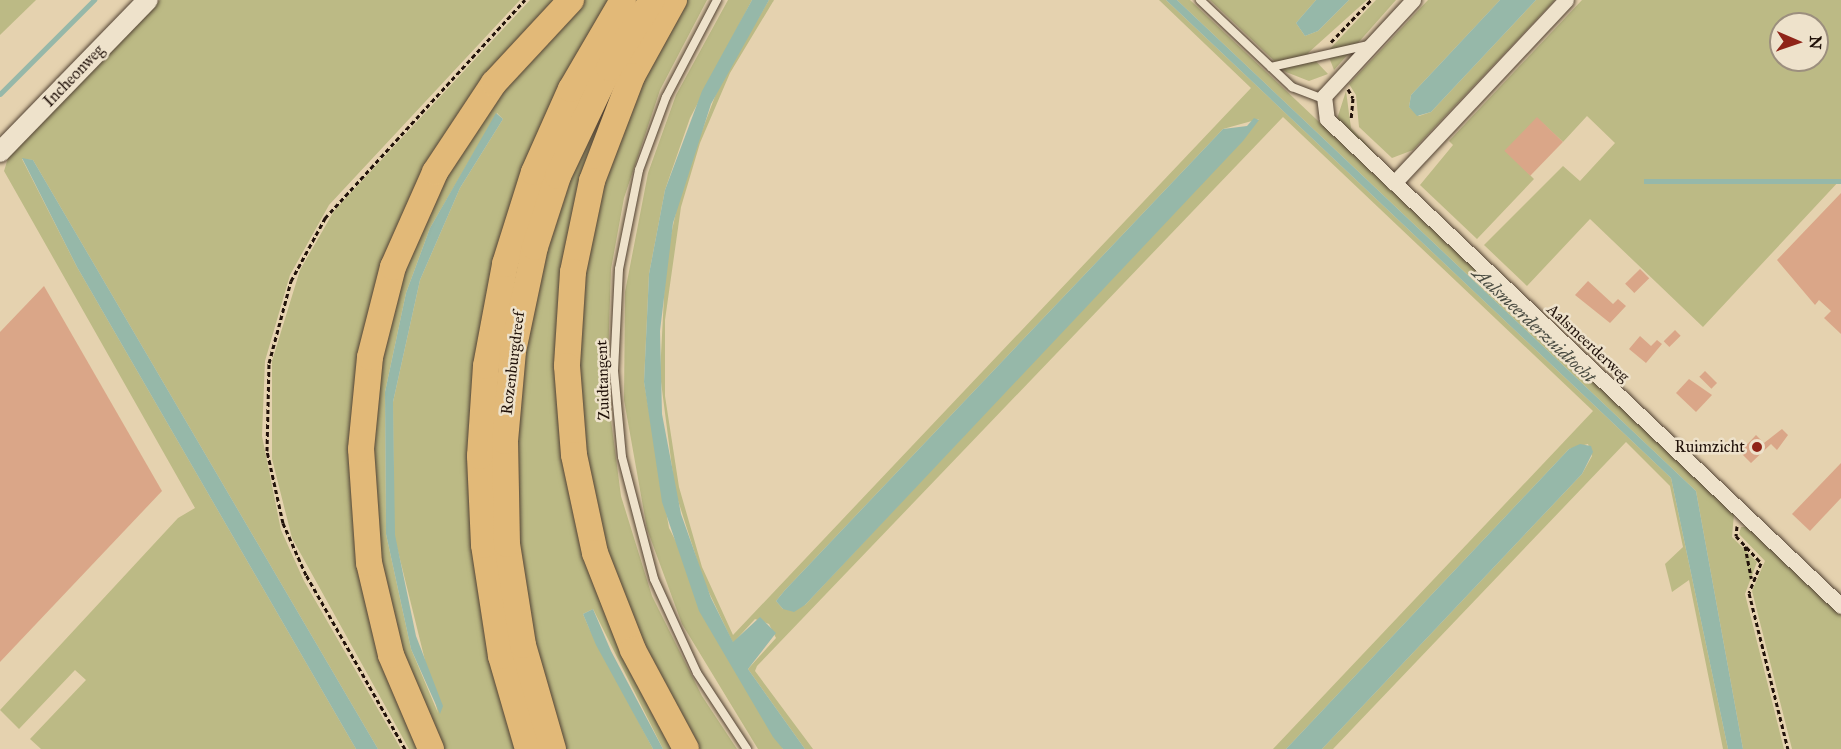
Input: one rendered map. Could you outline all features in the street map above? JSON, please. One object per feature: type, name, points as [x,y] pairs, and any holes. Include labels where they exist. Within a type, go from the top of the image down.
[{"type":"highway","points":[[431,749],[391,655],[367,554],[360,449],[370,357],[396,258],[439,164],[494,83],[571,0]]},
{"type":"highway","name":"Rozenburgdreef","points":[[528,749],[501,656],[483,545],[480,456],[486,366],[502,276],[534,172],[582,68],[623,0]]},
{"type":"highway","name":"Rozenburgdreef","points":[[553,749],[523,645],[507,544],[505,441],[513,351],[530,266],[558,176],[605,76],[652,0]]},
{"type":"highway","points":[[675,0],[632,76],[592,181],[573,273],[567,366],[574,455],[595,553],[633,650],[686,749]]},
{"type":"street","name":"Incheonweg","points":[[0,152],[148,0]]},
{"type":"street","points":[[1323,99],[1413,0]]},
{"type":"street","points":[[1394,183],[1566,0]]},
{"type":"street","name":"Aalsmeerderweg","points":[[1323,99],[1329,122],[1841,606]]},
{"type":"lane","name":"Zuidtangent","points":[[717,0],[666,97],[639,170],[619,269],[614,379],[623,464],[654,579],[697,673],[747,749]]},
{"type":"lane","points":[[1200,0],[1300,92],[1323,99]]},
{"type":"lane","points":[[1271,67],[1373,44]]},
{"type":"path","points":[[405,749],[306,575],[283,523],[267,451],[269,363],[291,281],[325,218],[525,0]]},
{"type":"path","points":[[1746,515],[1734,531],[1761,563],[1752,578]]},
{"type":"path","points":[[1744,544],[1752,578],[1750,598],[1788,749]]},
{"type":"shaded area","points":[[0,0],[36,0],[0,35]]},
{"type":"shaded area","points":[[160,0],[520,0],[329,205],[290,275],[265,361],[262,436],[281,530],[304,581],[401,749],[378,749],[33,160],[22,159],[77,267],[356,749],[41,749],[30,739],[86,680],[75,670],[19,729],[0,710],[178,518],[195,508],[4,171],[9,155]]},
{"type":"shaded area","points":[[530,0],[564,0],[415,200],[356,481],[426,749],[409,749],[292,538],[272,459],[272,361],[300,270],[334,211]]},
{"type":"shaded area","points":[[579,0],[612,0],[491,291],[519,749],[436,749],[416,706],[368,515],[385,310],[454,147]],"holes":[[[497,113],[503,119],[460,188],[420,280],[393,402],[394,535],[438,713],[411,649],[386,534],[385,392],[406,293],[430,228]]]},
{"type":"shaded area","points":[[681,0],[707,0],[660,90],[624,198],[611,269],[607,390],[621,496],[652,596],[702,696],[737,749],[693,749],[593,530],[572,347],[602,166]]},
{"type":"shaded area","points":[[728,0],[752,0],[690,118],[665,190],[649,274],[644,382],[669,528],[783,749],[758,749],[682,624],[647,529],[624,400],[625,292],[648,173],[676,95]]},
{"type":"shaded area","points":[[752,0],[769,0],[711,104],[673,223],[660,331],[662,414],[681,514],[711,598],[733,642],[760,617],[776,633],[748,669],[805,749],[783,749],[773,737],[699,611],[662,502],[644,382],[649,274],[665,190],[702,91]]},
{"type":"shaded area","points":[[769,0],[774,0],[730,73],[700,143],[681,207],[665,320],[665,396],[679,487],[702,567],[733,635],[1251,88],[1159,0],[1166,0],[1671,478],[1728,749],[1723,749],[1689,580],[1672,592],[1665,564],[1683,547],[1670,486],[1626,442],[1333,749],[1322,749],[1582,474],[1592,456],[1588,444],[1569,449],[1286,749],[1273,749],[1593,411],[1283,117],[757,666],[755,671],[813,749],[805,749],[748,669],[776,638],[769,624],[755,619],[733,643],[704,582],[675,491],[660,374],[666,258],[682,184],[720,83]],"holes":[[[1259,119],[805,605],[783,609],[776,601],[1223,129]]]},
{"type":"shaded area","points":[[1166,0],[1177,0],[1696,491],[1743,749],[1728,749],[1671,478]]},
{"type":"shaded area","points":[[1177,0],[1190,0],[1734,514],[1732,537],[1757,562],[1745,594],[1784,749],[1743,749],[1696,491]]},
{"type":"shaded area","points":[[1210,0],[1316,0],[1296,23],[1305,36],[1318,31],[1349,0],[1367,0],[1308,53],[1328,74],[1309,81],[1286,72]]},
{"type":"shaded area","points":[[1316,0],[1349,0],[1318,31],[1305,36],[1296,23]]},
{"type":"shaded area","points":[[1376,0],[1396,0],[1334,70],[1327,52]]},
{"type":"shaded area","points":[[1428,0],[1500,0],[1411,95],[1409,107],[1419,116],[1431,112],[1536,0],[1555,0],[1413,150],[1392,158],[1359,127],[1356,95],[1349,84]]},
{"type":"shaded area","points":[[1500,0],[1536,0],[1431,112],[1417,116],[1409,107],[1411,95]]},
{"type":"shaded area","points":[[1582,0],[1841,0],[1841,179],[1703,327],[1590,219],[1527,286],[1484,245],[1563,166],[1580,181],[1615,143],[1587,116],[1563,142],[1537,118],[1506,151],[1534,179],[1477,239],[1420,185],[1453,145],[1449,141]]},
{"type":"shaded area","points":[[631,47],[590,173],[573,481],[678,749],[663,749],[593,609],[583,614],[589,628],[653,749],[563,749],[535,657],[517,546],[518,379],[555,211]]},
{"type":"shaded area","points":[[1346,91],[1351,128],[1379,157],[1337,119]]},
{"type":"shaded area","points":[[496,113],[503,119],[460,188],[420,280],[393,402],[395,535],[416,636],[443,706],[440,714],[411,649],[386,534],[385,392],[406,293],[430,228]]},
{"type":"shaded area","points":[[1254,118],[1259,120],[1243,141],[805,605],[794,612],[783,609],[776,601],[785,590],[1223,129],[1247,126]]},
{"type":"shaded area","points":[[22,158],[33,160],[378,749],[356,749],[77,267]]},
{"type":"shaded area","points":[[1644,179],[1841,179],[1841,184],[1644,184]]},
{"type":"shaded area","points":[[1580,444],[1591,446],[1593,452],[1582,474],[1322,749],[1286,749],[1569,449]]},
{"type":"shaded area","points":[[1741,527],[1748,527],[1841,615],[1841,749],[1792,749],[1752,591],[1765,561],[1739,534]]},
{"type":"shaded area","points":[[593,609],[611,651],[663,749],[653,749],[596,645],[583,614]]},
{"type":"building","points":[[1537,117],[1563,142],[1530,176],[1504,151]]},
{"type":"building","points":[[1841,193],[1841,334],[1824,318],[1831,311],[1819,300],[1815,305],[1777,260]]},
{"type":"building","points":[[1640,269],[1649,278],[1634,293],[1625,284]]},
{"type":"building","points":[[1588,281],[1613,304],[1618,299],[1626,306],[1610,323],[1575,295]]},
{"type":"building","points":[[44,286],[162,491],[0,662],[0,332]]},
{"type":"building","points":[[1675,330],[1681,336],[1669,347],[1664,341]]},
{"type":"building","points":[[1640,336],[1651,346],[1657,340],[1662,344],[1646,363],[1629,349]]},
{"type":"building","points":[[1705,371],[1717,383],[1711,389],[1699,377]]},
{"type":"building","points":[[1689,379],[1712,395],[1696,412],[1676,393]]},
{"type":"building","name":"Ruimzicht","points":[[1782,429],[1788,435],[1777,450],[1771,444],[1751,463],[1740,452],[1756,435],[1764,443]]},
{"type":"building","points":[[1841,463],[1841,498],[1810,531],[1792,514]]},
{"type":"waterway","points":[[0,94],[94,0]]},
{"type":"place","name":"Ruimzicht","points":[[1757,447]]},
{"type":"water label","name":"Aalsmeerderzuidtocht","points":[[1534,325]]}]
